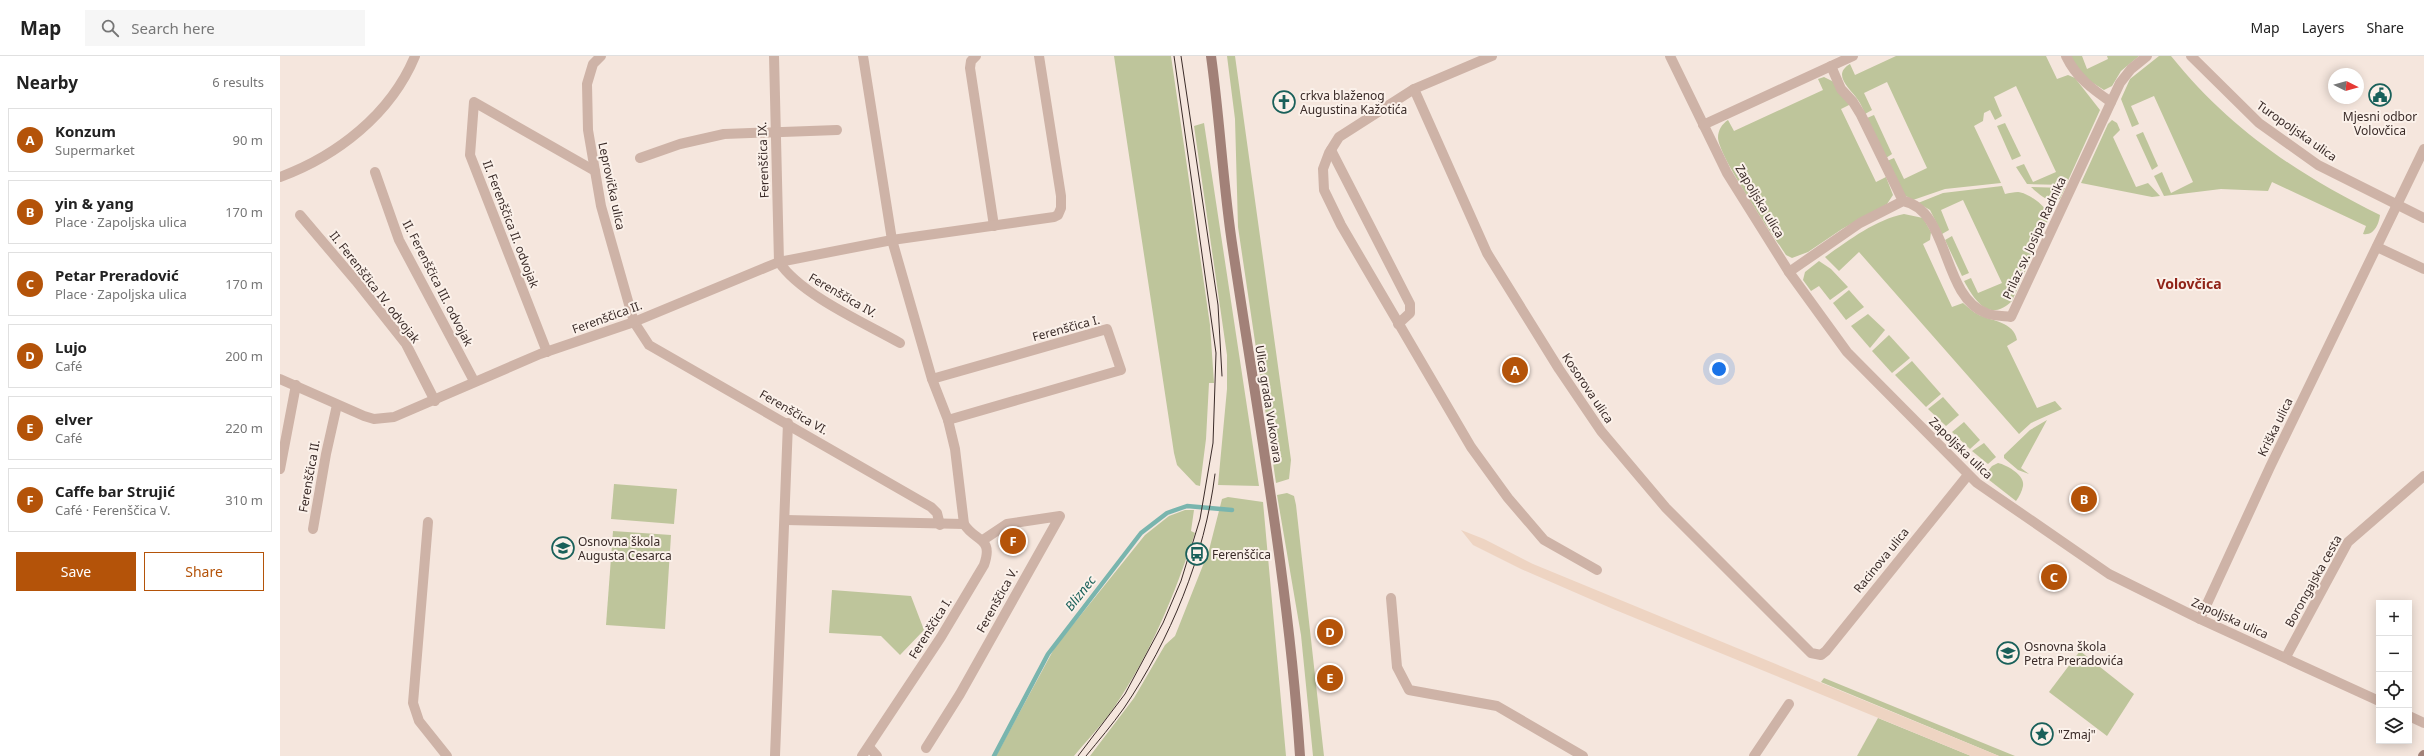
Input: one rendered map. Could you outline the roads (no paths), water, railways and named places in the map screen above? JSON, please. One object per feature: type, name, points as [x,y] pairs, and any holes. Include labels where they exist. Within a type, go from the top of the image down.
[{"type":"street","points":[[280,177],[311,165],[367,124],[398,87],[415,56]]},
{"type":"street","name":"Leprovička ulica","points":[[601,56],[594,64],[586,84],[588,130],[601,206],[634,322]]},
{"type":"street","name":"Ferenščica IX.","points":[[774,56],[774,131],[779,262]]},
{"type":"street","points":[[863,56],[892,240],[932,379],[948,420],[955,449],[964,524],[970,532],[983,540]]},
{"type":"street","points":[[976,56],[971,62],[970,68],[994,226]]},
{"type":"street","points":[[892,240],[1048,219],[1058,215],[1061,208],[1040,56]]},
{"type":"street","name":"Ulica grada Vukovara","points":[[1211,56],[1221,122],[1228,218],[1288,625],[1300,756]]},
{"type":"street","points":[[1492,56],[1414,89],[1339,137],[1331,150],[1323,169],[1324,190],[1344,230],[1398,324],[1471,446],[1508,498],[1544,540],[1597,570]]},
{"type":"street","name":"Zapoljska ulica","points":[[1670,56],[1731,179],[1789,272],[1847,352],[1968,475],[1977,483],[2109,574],[2200,619],[2286,657],[2376,701]]},
{"type":"street","points":[[1703,125],[1853,56]]},
{"type":"street","points":[[2066,56],[2072,70],[2089,87],[2111,102]]},
{"type":"street","name":"Prilaz sv. Josipa Radnika","points":[[1903,201],[1918,207],[1930,221],[1965,298],[1987,314],[2011,317],[2120,84],[2131,69],[2147,56]]},
{"type":"street","name":"Turopoljska ulica","points":[[2191,56],[2258,123],[2318,165],[2424,218]]},
{"type":"street","points":[[1789,272],[1860,223],[1903,201],[1861,115],[1853,102],[1841,89],[1831,66]]},
{"type":"street","name":"Kosorova ulica","points":[[1414,89],[1487,252],[1558,369],[1601,431],[1666,508],[1812,653]]},
{"type":"street","name":"II. Ferenščica II. odvojak","points":[[547,352],[470,154],[474,102],[595,171]]},
{"type":"street","points":[[640,158],[707,137],[774,131],[837,130]]},
{"type":"street","name":"Kriška ulica","points":[[2200,619],[2270,467],[2424,149]]},
{"type":"street","points":[[1331,150],[1410,304],[1410,313],[1398,324]]},
{"type":"street","name":"II. Ferenščica III. odvojak","points":[[375,172],[399,240],[474,381]]},
{"type":"street","name":"II. Ferenščica IV. odvojak","points":[[300,215],[356,281],[406,344],[435,401]]},
{"type":"street","name":"Ferenščica II.","points":[[280,379],[364,416],[386,419],[402,415],[435,401],[474,381],[547,352],[634,322],[779,262],[892,240]]},
{"type":"street","points":[[2377,247],[2424,269]]},
{"type":"street","name":"Ferenščica IV.","points":[[779,262],[786,273],[810,291],[900,343]]},
{"type":"street","name":"Ferenščica VI.","points":[[634,322],[649,345],[788,423],[931,507],[937,513],[940,525]]},
{"type":"street","name":"Ferenščica I.","points":[[932,379],[1107,329],[1121,370],[948,420]]},
{"type":"street","points":[[280,469],[296,385]]},
{"type":"street","name":"Ferenščica II.","points":[[313,529],[326,454],[337,405]]},
{"type":"street","points":[[775,756],[786,520],[788,423]]},
{"type":"street","name":"Racinova ulica","points":[[1812,653],[1821,655],[1826,651],[1968,475]]},
{"type":"street","name":"Borongajska cesta","points":[[2286,657],[2348,542],[2424,476]]},
{"type":"street","name":"Ferenščica V.","points":[[926,748],[960,694],[1060,516],[1007,524],[983,540]]},
{"type":"street","points":[[786,520],[940,525],[964,524]]},
{"type":"street","points":[[428,522],[413,703],[418,721],[447,756]]},
{"type":"street","name":"Ferenščica I.","points":[[862,756],[869,748],[941,637],[984,564],[987,552],[983,540]]},
{"type":"street","points":[[1391,598],[1397,667],[1409,690],[1497,706],[1583,756]]},
{"type":"street","points":[[1754,756],[1789,704]]},
{"type":"street","points":[[2412,717],[2424,723]]},
{"type":"street","points":[[869,748],[878,756]]},
{"type":"waterway","name":"Bliznec","points":[[994,756],[1048,654],[1141,533],[1167,513],[1187,506],[1232,510]]},
{"type":"tram line","points":[[1078,756],[1125,694],[1163,623],[1181,581],[1200,519],[1213,443],[1216,353],[1174,56]]},
{"type":"tram line","points":[[1181,56],[1218,305],[1222,376]]},
{"type":"tram line","points":[[1086,756],[1124,708],[1141,682],[1170,626],[1183,596],[1203,536],[1215,474]]},
{"type":"place","name":"Mjesni odbor Volovčica","points":[[2380,95]]},
{"type":"place","name":"crkva blaženog Augustina Kažotića","points":[[1284,102]]},
{"type":"place","name":"Konzum","points":[[1515,370]]},
{"type":"place","name":"yin & yang","points":[[2084,499]]},
{"type":"place","name":"Caffe bar Strujić","points":[[1013,541]]},
{"type":"place","name":"Osnovna škola Augusta Cesarca","points":[[563,548]]},
{"type":"place","name":"Ferenščica","points":[[1197,554]]},
{"type":"place","name":"Petar Preradović","points":[[2054,577]]},
{"type":"place","name":"Lujo","points":[[1330,632]]},
{"type":"place","name":"Osnovna škola Petra Preradovića","points":[[2008,653]]},
{"type":"place","name":"elver","points":[[1330,678]]},
{"type":"place","name":"\"Zmaj\"","points":[[2042,734]]},
{"type":"district","name":"Volovčica","points":[[2189,283]]}]
